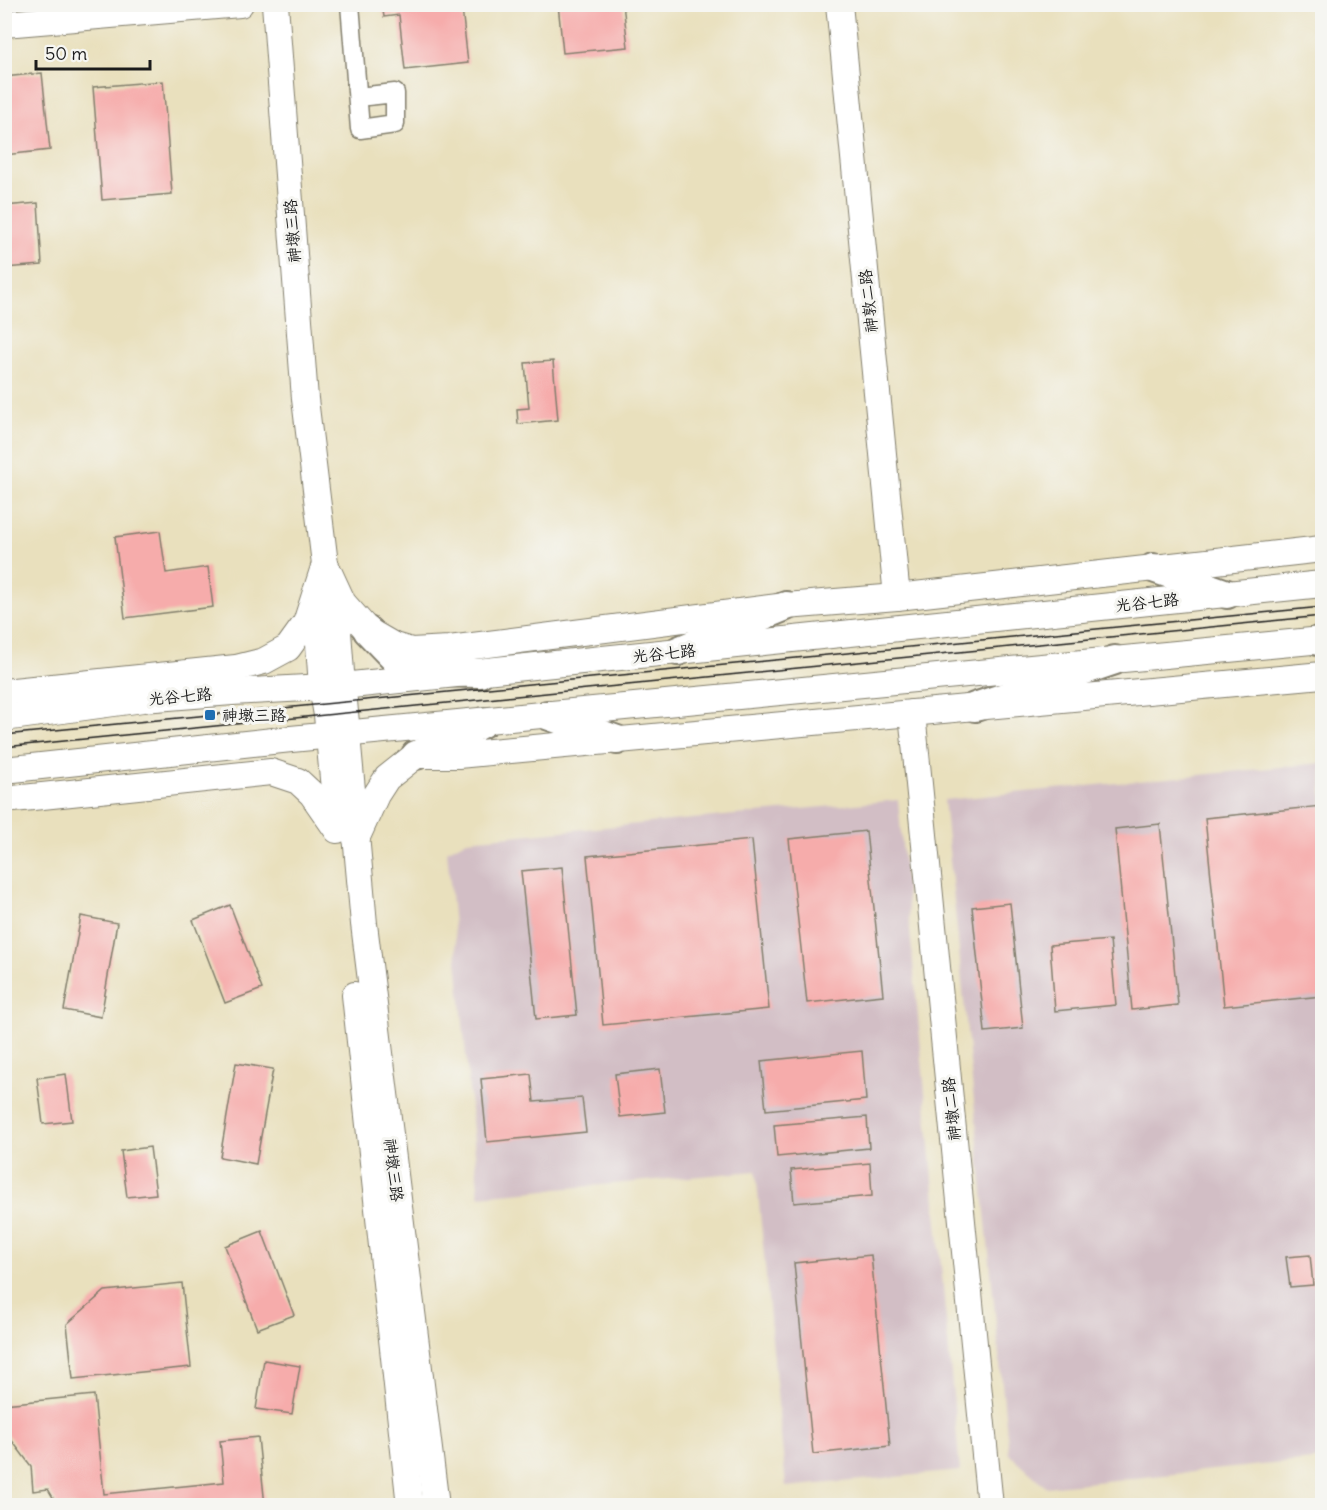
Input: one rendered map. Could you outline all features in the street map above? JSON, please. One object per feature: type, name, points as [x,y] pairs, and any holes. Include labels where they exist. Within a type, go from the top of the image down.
[{"type":"main road","points":[[1153,568],[1227,594]]},
{"type":"main road","points":[[678,651],[786,606]]},
{"type":"main road","points":[[368,631],[396,660],[429,672],[480,673]]},
{"type":"main road","points":[[975,707],[1115,660]]},
{"type":"main road","points":[[547,716],[617,740]]},
{"type":"main road","points":[[416,755],[442,745],[484,722]]},
{"type":"street","points":[[4,24],[240,4]]},
{"type":"street","name":"神墩三路","points":[[275,4],[305,399],[325,581],[332,687],[410,1506]]},
{"type":"street","points":[[350,4],[358,97]]},
{"type":"street","name":"神敦二路","points":[[839,4],[897,597]]},
{"type":"street","points":[[232,692],[264,677],[306,622],[325,581],[368,631],[394,646],[411,651],[786,606],[897,597],[1323,549]]},
{"type":"street","name":"光谷七路","points":[[4,718],[143,699],[332,687],[480,673],[1323,584]]},
{"type":"street","points":[[4,770],[338,735],[1321,641]]},
{"type":"street","points":[[4,692],[236,668],[264,661],[288,648]]},
{"type":"street","points":[[185,751],[238,760],[298,781],[347,835],[387,778],[416,755],[458,755],[1323,675]]},
{"type":"street","points":[[65,686],[143,699]]},
{"type":"street","name":"神墩二路","points":[[912,713],[990,1506]]},
{"type":"street","points":[[4,778],[30,767]]},
{"type":"street","points":[[4,800],[271,772]]},
{"type":"street","name":"神墩三路","points":[[347,835],[364,924],[436,1506]]},
{"type":"shaded area","points":[[1322,763],[1322,1459],[1046,1487],[1009,1454],[944,800]]},
{"type":"shaded area","points":[[898,800],[960,1471],[786,1487],[756,1171],[479,1196],[447,851],[467,840]]},
{"type":"building","points":[[382,4],[474,4],[474,7],[462,8],[468,63],[405,70],[399,15],[384,17]]},
{"type":"building","points":[[558,4],[623,4],[628,47],[563,53]]},
{"type":"building","points":[[42,73],[50,150],[4,155],[4,77]]},
{"type":"building","points":[[163,81],[172,194],[102,200],[93,87]]},
{"type":"building","points":[[38,203],[42,265],[4,268],[4,206]]},
{"type":"building","points":[[553,361],[558,420],[518,424],[517,409],[529,408],[525,363]]},
{"type":"building","points":[[160,531],[166,573],[208,567],[213,607],[125,618],[115,537]]},
{"type":"building","points":[[1322,806],[1322,996],[1224,1006],[1205,818]]},
{"type":"building","points":[[1160,824],[1178,1005],[1132,1010],[1115,829]]},
{"type":"building","points":[[866,831],[883,995],[807,1003],[789,839]]},
{"type":"building","points":[[752,840],[769,1009],[603,1025],[587,856]]},
{"type":"building","points":[[562,867],[577,1015],[536,1019],[521,871]]},
{"type":"building","points":[[1010,903],[1023,1028],[985,1032],[972,907]]},
{"type":"building","points":[[230,905],[262,989],[225,1003],[193,920]]},
{"type":"building","points":[[81,916],[117,923],[101,1017],[64,1010]]},
{"type":"building","points":[[1110,940],[1116,1005],[1055,1011],[1050,945]]},
{"type":"building","points":[[862,1051],[866,1100],[766,1110],[761,1061]]},
{"type":"building","points":[[236,1063],[273,1069],[256,1164],[220,1157]]},
{"type":"building","points":[[660,1069],[665,1112],[620,1117],[615,1074]]},
{"type":"building","points":[[66,1074],[72,1121],[43,1124],[37,1078]]},
{"type":"building","points":[[531,1074],[534,1102],[582,1098],[586,1132],[487,1142],[481,1079]]},
{"type":"building","points":[[867,1117],[869,1148],[777,1157],[774,1125]]},
{"type":"building","points":[[150,1147],[156,1194],[127,1197],[121,1151]]},
{"type":"building","points":[[870,1163],[872,1196],[794,1203],[791,1170]]},
{"type":"building","points":[[262,1231],[294,1315],[257,1329],[225,1246]]},
{"type":"building","points":[[871,1255],[890,1446],[813,1454],[794,1263]]},
{"type":"building","points":[[1310,1255],[1313,1285],[1290,1287],[1286,1257]]},
{"type":"building","points":[[182,1283],[191,1367],[73,1379],[67,1324],[105,1291]]},
{"type":"building","points":[[264,1360],[300,1366],[292,1414],[256,1409]]},
{"type":"building","points":[[94,1395],[104,1494],[224,1482],[220,1441],[258,1437],[265,1506],[58,1506],[48,1489],[33,1491],[31,1466],[4,1430],[4,1404]]},
{"type":"tram line","points":[[4,735],[1322,607]]},
{"type":"tram line","points":[[4,747],[1322,616]]},
{"type":"place","name":"神墩三路","points":[[210,715]]}]
